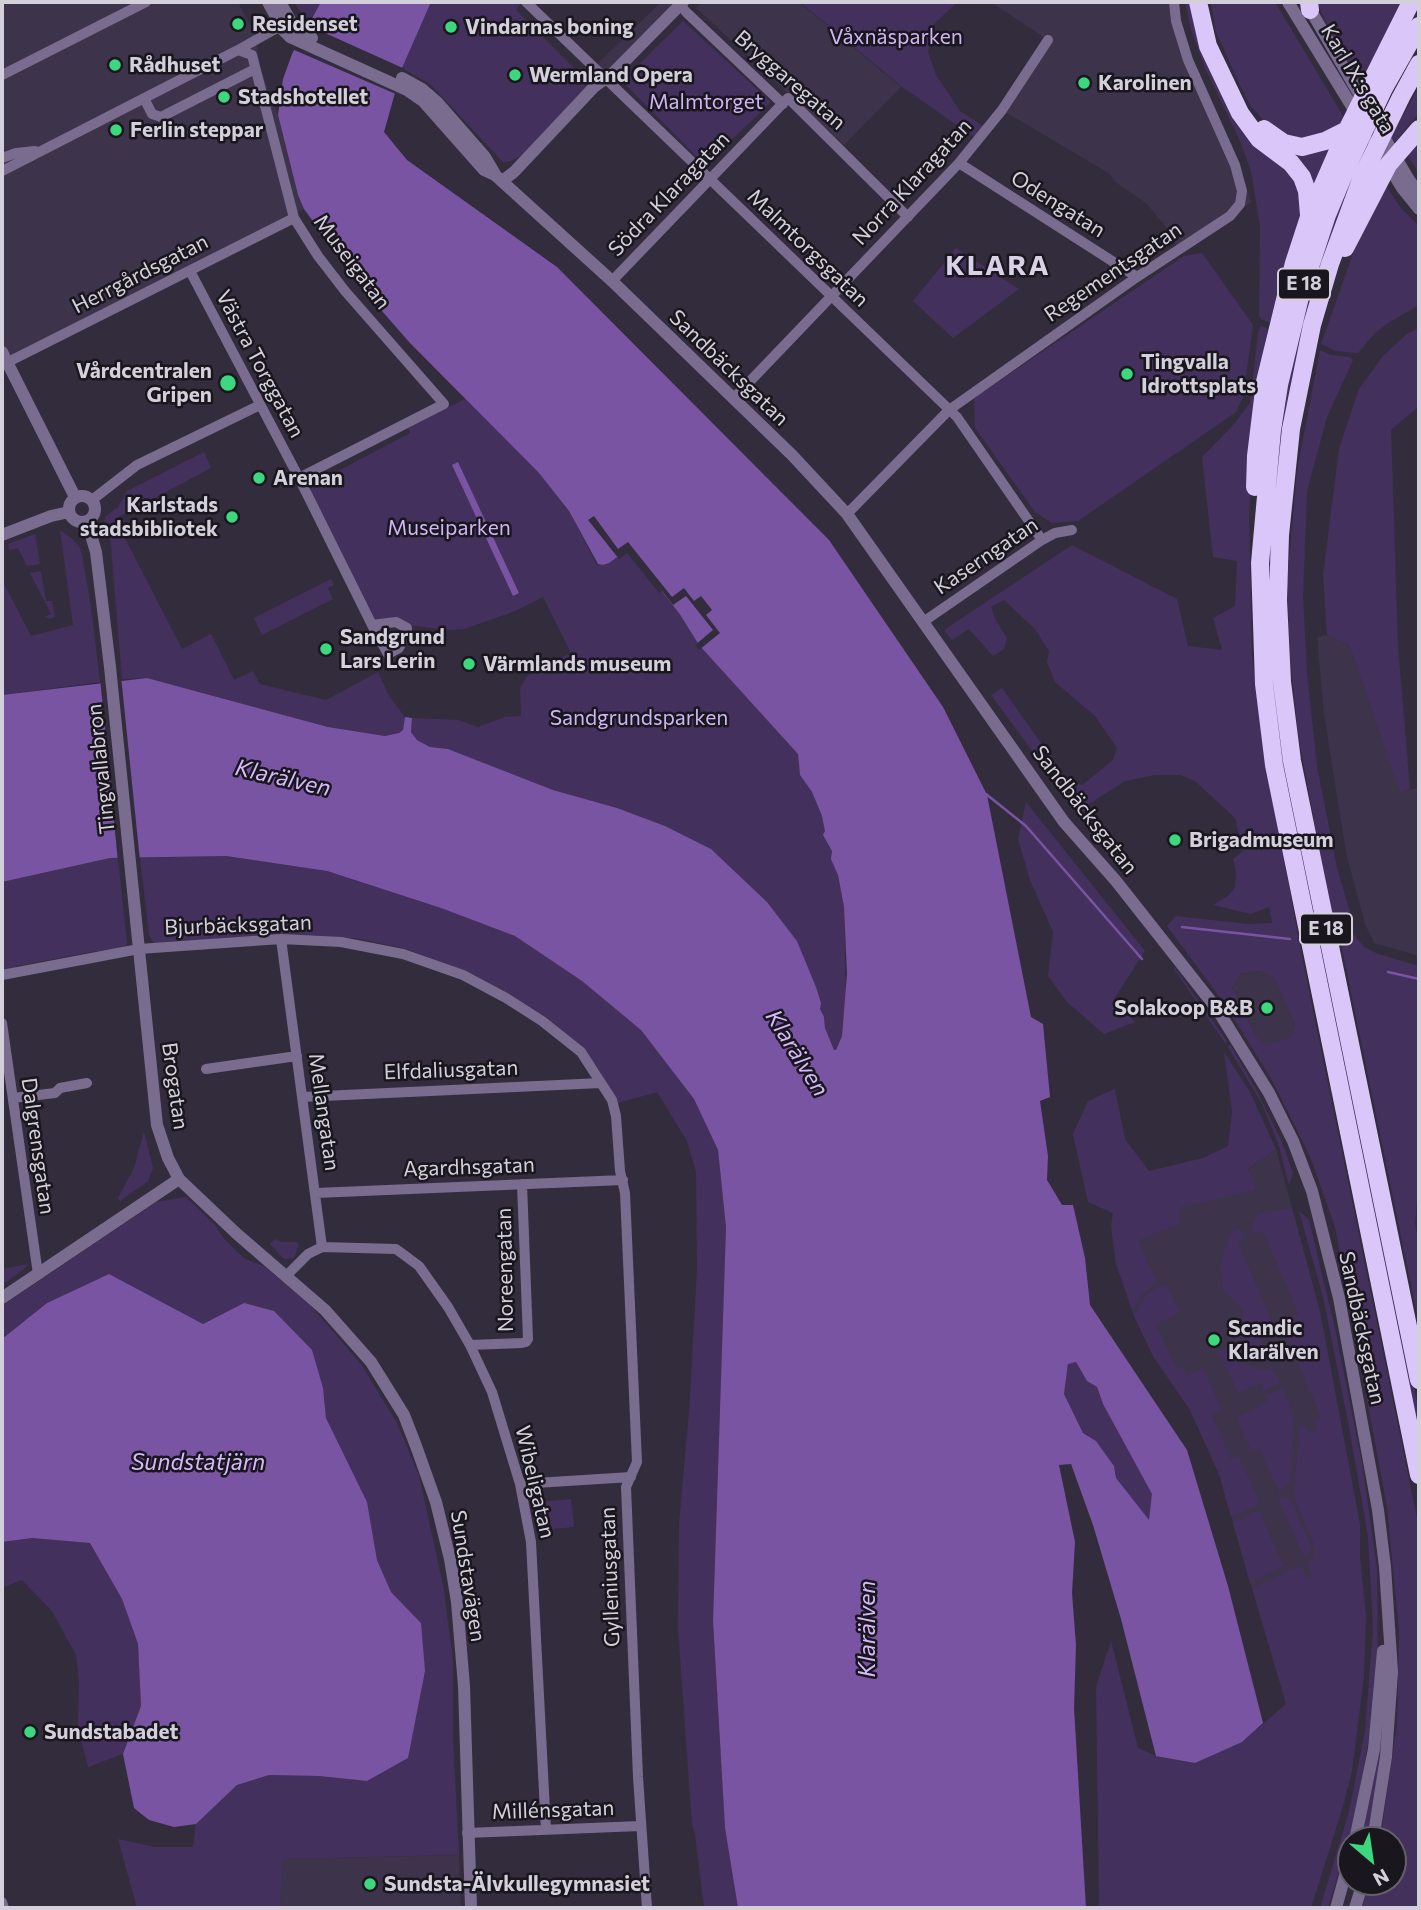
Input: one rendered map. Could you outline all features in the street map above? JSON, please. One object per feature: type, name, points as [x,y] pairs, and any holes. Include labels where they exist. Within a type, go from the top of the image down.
[{"type":"highway","points":[[1198,2],[1208,46],[1240,113],[1259,139],[1290,163],[1302,177],[1307,191],[1309,218]]},
{"type":"highway","points":[[1208,2],[1211,27],[1225,63],[1250,113],[1267,131],[1283,143],[1302,147],[1325,141],[1347,130]]},
{"type":"highway","points":[[1260,563],[1255,501],[1255,456],[1259,418],[1274,341],[1294,263],[1309,218],[1347,130],[1410,3]]},
{"type":"highway","name":"E 18","points":[[1419,26],[1384,88],[1346,169],[1327,215],[1300,297],[1281,374],[1272,430],[1260,563],[1264,684],[1273,765],[1419,1475]]},
{"type":"highway","name":"E 18","points":[[1419,64],[1362,177],[1319,302],[1299,383],[1285,473],[1278,600],[1282,682],[1292,761],[1419,1380]]},
{"type":"highway","points":[[1319,302],[1388,165],[1419,129]]},
{"type":"street","points":[[2,75],[146,2]]},
{"type":"street","points":[[268,2],[285,23]]},
{"type":"street","points":[[280,2],[285,23]]},
{"type":"street","name":"Malmtorgsgatan","points":[[526,2],[949,410],[969,434],[1042,540]]},
{"type":"street","name":"Regementsgatan","points":[[847,514],[949,410],[1230,216],[1240,204],[1242,191],[1235,165],[1188,60],[1176,21],[1174,2]]},
{"type":"street","name":"Karl IX:s gata","points":[[1288,2],[1350,92],[1419,209]]},
{"type":"street","points":[[499,178],[605,79],[680,3]]},
{"type":"street","name":"Bryggaregatan","points":[[680,3],[783,104],[788,98],[908,217]]},
{"type":"street","name":"Karl IX:s gata","points":[[1308,4],[1350,92]]},
{"type":"street","points":[[2,171],[238,50],[285,23]]},
{"type":"street","name":"Sandbäcksgatan","points":[[285,23],[298,37],[404,84],[437,102],[485,157],[499,178],[612,281],[792,455],[847,514],[1064,822],[1115,881],[1217,1009],[1269,1093],[1293,1142],[1311,1191],[1339,1297],[1378,1510],[1392,1672],[1386,1757],[1375,1826]]},
{"type":"street","name":"Norra Klaragatan","points":[[733,399],[959,163],[1002,110],[1048,40]]},
{"type":"street","name":"Museigatan","points":[[238,50],[252,55],[295,218],[318,256],[345,291],[444,404],[299,478]]},
{"type":"street","points":[[144,98],[152,114],[161,117],[256,69]]},
{"type":"street","name":"Södra Klaragatan","points":[[612,281],[783,104]]},
{"type":"street","points":[[2,158],[16,153],[42,150]]},
{"type":"street","name":"Odengatan","points":[[959,163],[1137,278]]},
{"type":"street","name":"Karl IX:s gata","points":[[1405,184],[1419,193]]},
{"type":"street","name":"Herrgårdsgatan","points":[[4,360],[295,218]]},
{"type":"street","name":"Västra Torggatan","points":[[190,271],[299,478],[372,625]]},
{"type":"street","points":[[4,360],[75,497]]},
{"type":"street","points":[[92,500],[136,465],[260,405]]},
{"type":"street","points":[[84,496],[92,500],[95,513],[87,522],[75,521],[69,512],[70,502],[75,497],[84,496]]},
{"type":"street","points":[[2,535],[69,512]]},
{"type":"street","name":"Tingvallabron","points":[[87,522],[96,552],[131,867]]},
{"type":"street","name":"Kaserngatan","points":[[923,622],[1042,540],[1055,533],[1072,530]]},
{"type":"street","name":"Brogatan","points":[[131,867],[157,1125],[168,1158],[179,1179]]},
{"type":"street","name":"Bjurbäcksgatan","points":[[2,975],[139,949],[281,939],[375,947],[463,975],[506,998],[542,1021],[581,1052],[601,1083]]},
{"type":"street","name":"Mellangatan","points":[[281,939],[322,1247]]},
{"type":"street","name":"Dalgrensgatan","points":[[2,1023],[24,1194],[38,1274]]},
{"type":"street","points":[[206,1069],[297,1056]]},
{"type":"street","points":[[13,1098],[55,1093],[60,1088],[87,1083]]},
{"type":"street","name":"Elfdaliusgatan","points":[[302,1097],[601,1083]]},
{"type":"street","name":"Gylleniusgatan","points":[[601,1083],[612,1100],[616,1116],[623,1180],[637,1462],[626,1488],[640,1826],[648,1908]]},
{"type":"street","points":[[2,1298],[179,1179]]},
{"type":"street","name":"Sundstavägen","points":[[179,1179],[237,1234],[288,1275],[349,1335],[404,1415],[436,1502],[457,1602],[464,1686],[471,1908]]},
{"type":"street","name":"Agardhsgatan","points":[[316,1193],[623,1180]]},
{"type":"street","name":"Noreengatan","points":[[470,1345],[522,1343],[528,1339],[522,1184]]},
{"type":"street","points":[[288,1275],[308,1255],[322,1247]]},
{"type":"street","name":"Wibeligatan","points":[[322,1247],[396,1250],[419,1266],[448,1307],[492,1392],[520,1484],[531,1542],[546,1830]]},
{"type":"street","points":[[520,1484],[631,1477]]},
{"type":"street","name":"Sandbäcksgatan","points":[[1357,1826],[1374,1749],[1381,1684],[1385,1567]]},
{"type":"street","name":"Millénsgatan","points":[[467,1833],[640,1826]]},
{"type":"street","points":[[2,1902],[4,1908]]},
{"type":"shaded area","points":[[2,2],[238,2],[256,36],[260,67],[278,115],[304,209],[2,360]]},
{"type":"shaded area","points":[[661,2],[671,2],[678,9],[606,78],[595,66]]},
{"type":"shaded area","points":[[702,2],[799,2],[901,87],[844,145],[696,8]]},
{"type":"shaded area","points":[[991,2],[1179,2],[1180,20],[1194,62],[1239,162],[1251,202],[1185,252],[1180,250],[1146,203],[1115,182],[1110,174],[1002,110],[1048,40]]},
{"type":"shaded area","points":[[1327,635],[1349,645],[1400,791],[1419,788],[1419,956],[1374,943],[1365,924],[1346,853],[1324,714],[1317,637]]},
{"type":"shaded area","points":[[1259,971],[1274,976],[1295,1025],[1291,1037],[1265,1046],[1256,1036],[1232,988],[1240,974]]},
{"type":"shaded area","points":[[1276,1149],[1321,1316],[1326,1552],[1315,1575],[1254,1595],[1219,1474],[1190,1410],[1153,1356],[1134,1316],[1116,1264],[1111,1226],[1113,1213],[1255,1190],[1248,1169]]},
{"type":"shaded area","name":"Sundsta-Älvkullegymnasiet","points":[[459,1855],[461,1908],[280,1908],[282,1859]]},
{"type":"green space","points":[[294,2],[321,2],[308,23]]},
{"type":"green space","points":[[431,2],[522,2],[516,10],[580,74],[586,69],[595,79],[521,156],[503,162],[430,84],[402,68]]},
{"type":"green space","name":"Våxnäsparken","points":[[800,2],[961,2],[955,4],[933,25],[928,52],[936,75],[960,111],[985,127],[978,140],[901,86]]},
{"type":"green space","points":[[1185,2],[1195,2],[1204,48],[1297,181],[1301,216],[1270,323],[1259,315],[1260,226],[1251,172],[1241,143],[1205,68],[1191,30]]},
{"type":"green space","points":[[1211,2],[1275,2],[1346,121],[1339,128],[1301,142],[1272,130],[1250,105],[1239,83],[1216,32]]},
{"type":"green space","points":[[1317,2],[1400,2],[1361,86],[1332,35]]},
{"type":"green space","name":"Malmtorget","points":[[683,21],[771,102],[705,165],[622,81]]},
{"type":"green space","points":[[1419,87],[1419,113],[1395,142],[1391,136]]},
{"type":"green space","points":[[1419,138],[1419,174],[1407,154]]},
{"type":"green space","points":[[1267,139],[1336,144],[1314,191]]},
{"type":"green space","points":[[1363,149],[1366,155],[1285,424],[1275,493],[1272,601],[1419,1412],[1419,1443],[1276,750],[1265,601],[1278,426],[1305,305],[1325,241]]},
{"type":"green space","points":[[1384,183],[1401,208],[1419,226],[1419,305],[1375,333],[1358,353],[1336,351],[1321,344],[1357,242]]},
{"type":"green space","points":[[956,248],[1019,289],[953,338],[913,301]]},
{"type":"green space","name":"Tingvalla Idrottsplats","points":[[1202,253],[1253,325],[1243,397],[1236,412],[1078,521],[1052,523],[1035,512],[975,428],[974,398],[1184,256]]},
{"type":"green space","points":[[1261,326],[1268,329],[1260,369],[1249,514],[1252,655],[1263,745],[1302,957],[1419,1528],[1419,1908],[1362,1908],[1365,1896],[1407,1896],[1407,1826],[1382,1826],[1397,1726],[1399,1630],[1387,1507],[1335,1227],[1310,1156],[1272,1080],[1224,1003],[1167,926],[1176,916],[1248,924],[1272,923],[1269,907],[1251,914],[1213,905],[1229,895],[1235,887],[1236,870],[1233,859],[1243,851],[1235,818],[1195,781],[1180,775],[1155,775],[1125,781],[1089,804],[1108,835],[1101,845],[991,695],[1002,688],[1067,780],[1082,785],[1113,760],[1117,748],[1095,716],[1055,682],[1047,662],[1049,651],[1034,628],[1004,600],[991,607],[1007,638],[1004,649],[993,656],[969,629],[952,640],[944,630],[1072,545],[1177,599],[1188,646],[1222,650],[1213,618],[1235,606],[1237,561],[1213,557],[1202,457],[1250,403]],"holes":[[[1259,971],[1274,977],[1295,1025],[1291,1037],[1266,1045],[1256,1036],[1232,988],[1240,974]]]},
{"type":"green space","points":[[1419,328],[1419,406],[1391,430],[1398,647],[1410,789],[1400,792],[1349,645],[1327,635],[1323,575],[1339,449],[1359,389],[1383,356],[1407,334]]},
{"type":"green space","points":[[1320,350],[1353,360],[1327,417],[1307,491],[1303,597],[1307,673],[1317,766],[1337,868],[1352,919],[1349,921],[1332,916],[1298,734],[1290,657],[1287,582],[1297,471]]},
{"type":"green space","name":"Sandgrundsparken","points":[[465,399],[539,473],[569,511],[597,565],[603,565],[628,548],[679,613],[699,645],[798,754],[800,775],[812,792],[822,816],[844,907],[846,993],[842,1036],[836,1050],[825,1028],[816,987],[797,941],[767,902],[711,849],[665,826],[617,808],[553,790],[448,749],[430,747],[417,740],[411,732],[412,718],[458,720],[478,727],[505,717],[521,716],[520,688],[527,676],[571,653],[543,597],[515,611],[464,629],[449,630],[390,623],[376,627],[310,491],[312,485],[410,433],[408,428]]},
{"type":"green space","points":[[204,452],[211,468],[115,519],[182,649],[211,634],[234,680],[253,671],[260,684],[326,700],[378,672],[389,696],[405,717],[403,731],[385,736],[328,727],[147,678],[122,679],[110,535],[103,525],[106,516],[118,507],[127,491]]},
{"type":"green space","points":[[60,530],[79,546],[82,554],[100,682],[2,695],[2,580],[31,636],[73,625]]},
{"type":"green space","points":[[35,534],[40,564],[27,566],[18,548],[10,550],[8,544]]},
{"type":"green space","points":[[41,571],[46,601],[52,601],[55,617],[50,619],[45,617],[51,614],[30,573]]},
{"type":"green space","points":[[331,579],[334,585],[328,588],[333,599],[262,635],[254,618]]},
{"type":"green space","points":[[1026,802],[1145,951],[1114,999],[1135,1022],[1104,1034],[1067,1002],[1048,976],[1053,932],[1030,880],[1018,839]]},
{"type":"green space","points":[[226,856],[326,871],[441,908],[515,936],[582,981],[641,1030],[694,1099],[718,1150],[726,1227],[713,1621],[725,1828],[738,1908],[704,1908],[692,1824],[678,1628],[679,1523],[697,1271],[696,1172],[687,1141],[657,1092],[618,1103],[596,1065],[535,1012],[473,974],[403,948],[355,938],[239,943],[234,937],[155,945],[149,935],[140,858]]},
{"type":"green space","points":[[118,858],[127,943],[122,951],[102,954],[97,951],[16,966],[13,973],[2,976],[2,882]]},
{"type":"green space","points":[[1337,924],[1351,931],[1364,947],[1419,966],[1419,1182],[1415,1223],[1419,1245],[1419,1324]]},
{"type":"green space","points":[[1174,969],[1227,1041],[1225,1043]]},
{"type":"green space","points":[[1230,1044],[1258,1093],[1282,1142],[1293,1173],[1289,1186],[1279,1146],[1262,1104],[1228,1047]]},
{"type":"green space","points":[[1224,1052],[1250,1092],[1276,1149],[1248,1169],[1256,1190],[1180,1207],[1179,1224],[1138,1240],[1157,1283],[1142,1294],[1132,1310],[1116,1264],[1111,1226],[1113,1213],[1088,1202],[1073,1134],[1088,1101],[1115,1089],[1125,1139],[1149,1171],[1203,1158],[1228,1146],[1232,1112]]},
{"type":"green space","points":[[144,1131],[153,1168],[148,1181],[120,1201],[118,1198],[134,1168]]},
{"type":"green space","points":[[186,1197],[245,1259],[264,1266],[311,1306],[361,1364],[397,1423],[419,1476],[443,1585],[453,1661],[453,1738],[459,1855],[283,1859],[280,1908],[137,1908],[118,1839],[155,1847],[193,1847],[196,1824],[237,1785],[269,1775],[367,1781],[408,1758],[421,1623],[391,1592],[377,1560],[367,1502],[326,1418],[323,1389],[244,1303],[203,1324],[109,1274],[47,1303],[2,1339],[2,1306],[156,1202]]},
{"type":"green space","points":[[1292,1208],[1321,1316],[1360,1524],[1366,1617],[1364,1676],[1352,1771],[1343,1806],[1311,1908],[1099,1908],[1096,1687],[1111,1641],[1138,1748],[1156,1756],[1242,1742],[1286,1704],[1252,1588],[1300,1566],[1306,1577],[1311,1576],[1307,1564],[1314,1556],[1314,1544],[1294,1498],[1299,1427],[1305,1425],[1308,1433],[1318,1430],[1314,1421],[1321,1417],[1286,1333],[1291,1319],[1299,1315],[1263,1231],[1253,1235],[1252,1226],[1257,1215]]},
{"type":"green space","points":[[1299,1211],[1309,1220],[1336,1333],[1362,1463],[1377,1568],[1378,1671],[1353,1826],[1345,1826],[1365,1731],[1373,1628],[1368,1537],[1323,1297]]},
{"type":"green space","points":[[1238,1228],[1246,1238],[1238,1242],[1272,1322],[1239,1336],[1235,1327],[1241,1323],[1243,1309],[1222,1289],[1221,1262],[1227,1241]]},
{"type":"green space","points":[[275,1239],[299,1244],[294,1258],[284,1259],[270,1244]]},
{"type":"green space","points":[[28,1264],[24,1269],[2,1285],[2,1269]]},
{"type":"green space","points":[[1166,1285],[1180,1312],[1156,1325],[1177,1369],[1183,1367],[1187,1375],[1203,1368],[1221,1409],[1211,1414],[1231,1459],[1239,1456],[1260,1504],[1231,1517],[1219,1474],[1190,1410],[1153,1356],[1134,1316],[1146,1295]]},
{"type":"green space","points":[[1264,1330],[1265,1333],[1259,1336],[1269,1360],[1260,1363],[1253,1361],[1241,1342]]},
{"type":"green space","points":[[1235,1345],[1245,1363],[1254,1369],[1274,1370],[1280,1383],[1265,1391],[1261,1383],[1238,1393],[1222,1357],[1220,1358],[1217,1352]]},
{"type":"green space","points":[[1076,1362],[1087,1381],[1097,1387],[1103,1404],[1153,1494],[1149,1521],[1116,1478],[1114,1466],[1096,1441],[1083,1433],[1064,1394],[1068,1364]]},
{"type":"green space","points":[[1282,1388],[1294,1416],[1290,1482],[1279,1492],[1259,1448],[1251,1451],[1237,1417],[1269,1402],[1266,1395]]},
{"type":"green space","points":[[1289,1497],[1311,1547],[1304,1557],[1278,1499]]},
{"type":"green space","points":[[571,1499],[574,1527],[542,1530],[539,1502]]},
{"type":"green space","points":[[1259,1510],[1283,1566],[1250,1583],[1233,1523]]},
{"type":"green space","points":[[32,1538],[90,1543],[122,1599],[138,1644],[141,1706],[123,1754],[88,1767],[78,1727],[79,1682],[76,1655],[52,1611],[22,1580],[2,1588],[2,1542]]},
{"type":"green space","points":[[1385,1684],[1381,1758],[1369,1826],[1363,1826]]},
{"type":"green space","points":[[1337,1852],[1337,1878],[1328,1908],[1320,1908]]},
{"type":"water","name":"Klarälven","points":[[321,2],[431,2],[402,68],[384,132],[407,160],[557,267],[829,540],[943,707],[987,795],[1031,1017],[1043,1024],[1050,1097],[1040,1101],[1048,1156],[1047,1180],[1062,1205],[1073,1205],[1085,1258],[1090,1305],[1187,1450],[1228,1586],[1263,1723],[1242,1742],[1195,1763],[1156,1756],[1121,1619],[1093,1525],[1071,1464],[1059,1465],[1075,1542],[1072,1593],[1076,1645],[1074,1708],[1086,1908],[738,1908],[725,1828],[713,1621],[726,1227],[718,1150],[694,1099],[641,1030],[582,981],[515,936],[441,908],[327,871],[226,856],[110,858],[2,882],[2,695],[147,678],[328,727],[385,736],[399,733],[403,730],[405,717],[412,718],[411,732],[417,740],[430,747],[448,749],[553,790],[617,808],[665,826],[711,849],[767,902],[797,941],[816,987],[825,1028],[834,1050],[842,1036],[847,974],[844,907],[838,875],[831,859],[832,851],[823,835],[825,831],[822,816],[812,792],[800,775],[798,754],[699,645],[679,613],[628,549],[609,563],[598,564],[569,511],[539,473],[409,342],[362,288],[304,209],[278,115],[283,79],[292,54]],"holes":[[[1076,1362],[1087,1381],[1097,1387],[1103,1404],[1152,1494],[1149,1520],[1116,1478],[1114,1466],[1096,1441],[1083,1433],[1064,1394],[1068,1364]]]},
{"type":"water","points":[[458,462],[519,593],[513,596],[452,465]]},
{"type":"water","name":"Sundstatjärn","points":[[109,1274],[203,1324],[244,1303],[274,1311],[312,1350],[323,1388],[326,1418],[367,1502],[377,1560],[391,1592],[421,1623],[425,1671],[408,1758],[367,1781],[269,1775],[237,1785],[196,1824],[174,1827],[149,1820],[134,1808],[123,1754],[141,1706],[138,1644],[122,1599],[90,1543],[32,1538],[2,1542],[2,1339],[47,1303]]},
{"type":"pier","points":[[305,24],[405,69],[398,95],[292,49]]},
{"type":"pier","points":[[594,516],[618,549],[628,542],[672,597],[684,588],[694,601],[701,596],[712,610],[706,615],[720,633],[699,650],[695,645],[713,630],[686,596],[673,605],[662,591],[659,593],[627,553],[619,559],[588,520]]},
{"type":"pier","points":[[121,676],[140,861],[118,862],[100,678]]},
{"type":"waterway","points":[[986,794],[1026,826],[1142,959]]},
{"type":"waterway","points":[[1182,927],[1290,939]]},
{"type":"waterway","points":[[1388,972],[1419,979]]},
{"type":"place","name":"Residenset","points":[[238,24]]},
{"type":"place","name":"Vindarnas boning","points":[[451,27]]},
{"type":"place","name":"Rådhuset","points":[[115,65]]},
{"type":"place","name":"Wermland Opera","points":[[515,75]]},
{"type":"place","name":"Karolinen","points":[[1084,83]]},
{"type":"place","name":"Stadshotellet","points":[[224,97]]},
{"type":"place","name":"Ferlin steppar","points":[[116,130]]},
{"type":"place","name":"Tingvalla Idrottsplats","points":[[1127,374]]},
{"type":"place","name":"Vårdcentralen Gripen","points":[[228,383]]},
{"type":"place","name":"Arenan","points":[[259,478]]},
{"type":"place","name":"Karlstads stadsbibliotek","points":[[232,517]]},
{"type":"place","name":"Sandgrund Lars Lerin","points":[[326,649]]},
{"type":"place","name":"Värmlands museum","points":[[469,664]]},
{"type":"place","name":"Brigadmuseum","points":[[1175,840]]},
{"type":"place","name":"Solakoop B&B","points":[[1267,1008]]},
{"type":"place","name":"Scandic Klarälven","points":[[1214,1340]]},
{"type":"place","name":"Sundstabadet","points":[[30,1732]]},
{"type":"place","name":"Sundsta-Älvkullegymnasiet","points":[[370,1884]]},
{"type":"district","name":"KLARA","points":[[998,266]]},
{"type":"park label","name":"Museiparken","points":[[449,528]]}]
